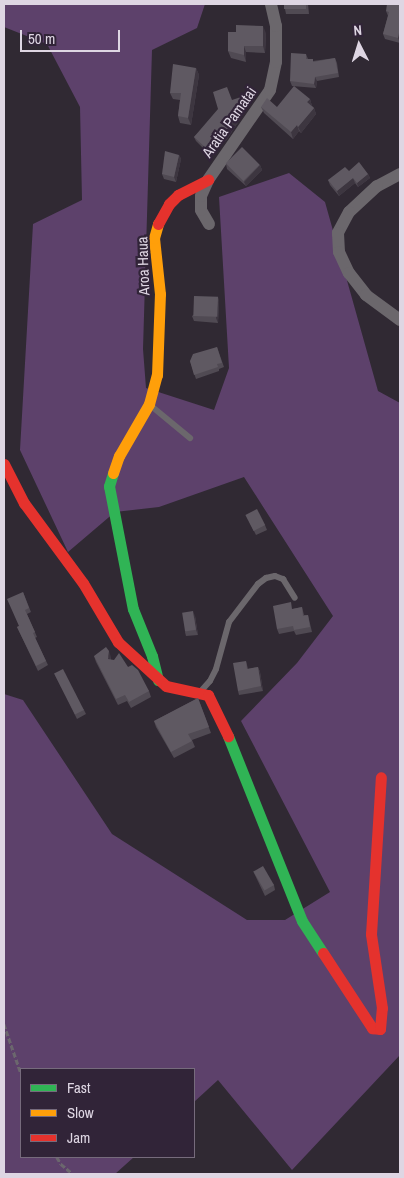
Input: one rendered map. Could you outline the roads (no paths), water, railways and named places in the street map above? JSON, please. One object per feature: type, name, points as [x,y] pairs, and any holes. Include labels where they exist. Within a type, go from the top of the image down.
[{"type":"street","name":"Aratia Pamatai","points":[[209,224],[201,210],[201,196],[208,180],[270,90],[276,62],[276,26],[271,4]]},
{"type":"street","points":[[400,174],[377,186],[349,212],[338,233],[339,252],[349,273],[366,295],[400,320]]},
{"type":"street","name":"Aroa Haua","points":[[158,680],[152,656],[133,608],[109,486],[119,456],[149,404],[157,375],[160,294],[154,238],[163,213],[169,204],[178,195],[208,180]]},
{"type":"street","points":[[4,464],[24,503],[80,577],[120,650],[158,680],[172,688],[208,695],[217,712],[302,921],[372,1028],[380,1029],[382,1008],[371,934],[380,777]]},
{"type":"lane","points":[[149,404],[190,438]]},
{"type":"lane","points":[[200,692],[210,681],[216,669],[229,622],[258,584],[266,578],[275,576],[283,579],[294,598]]}]
